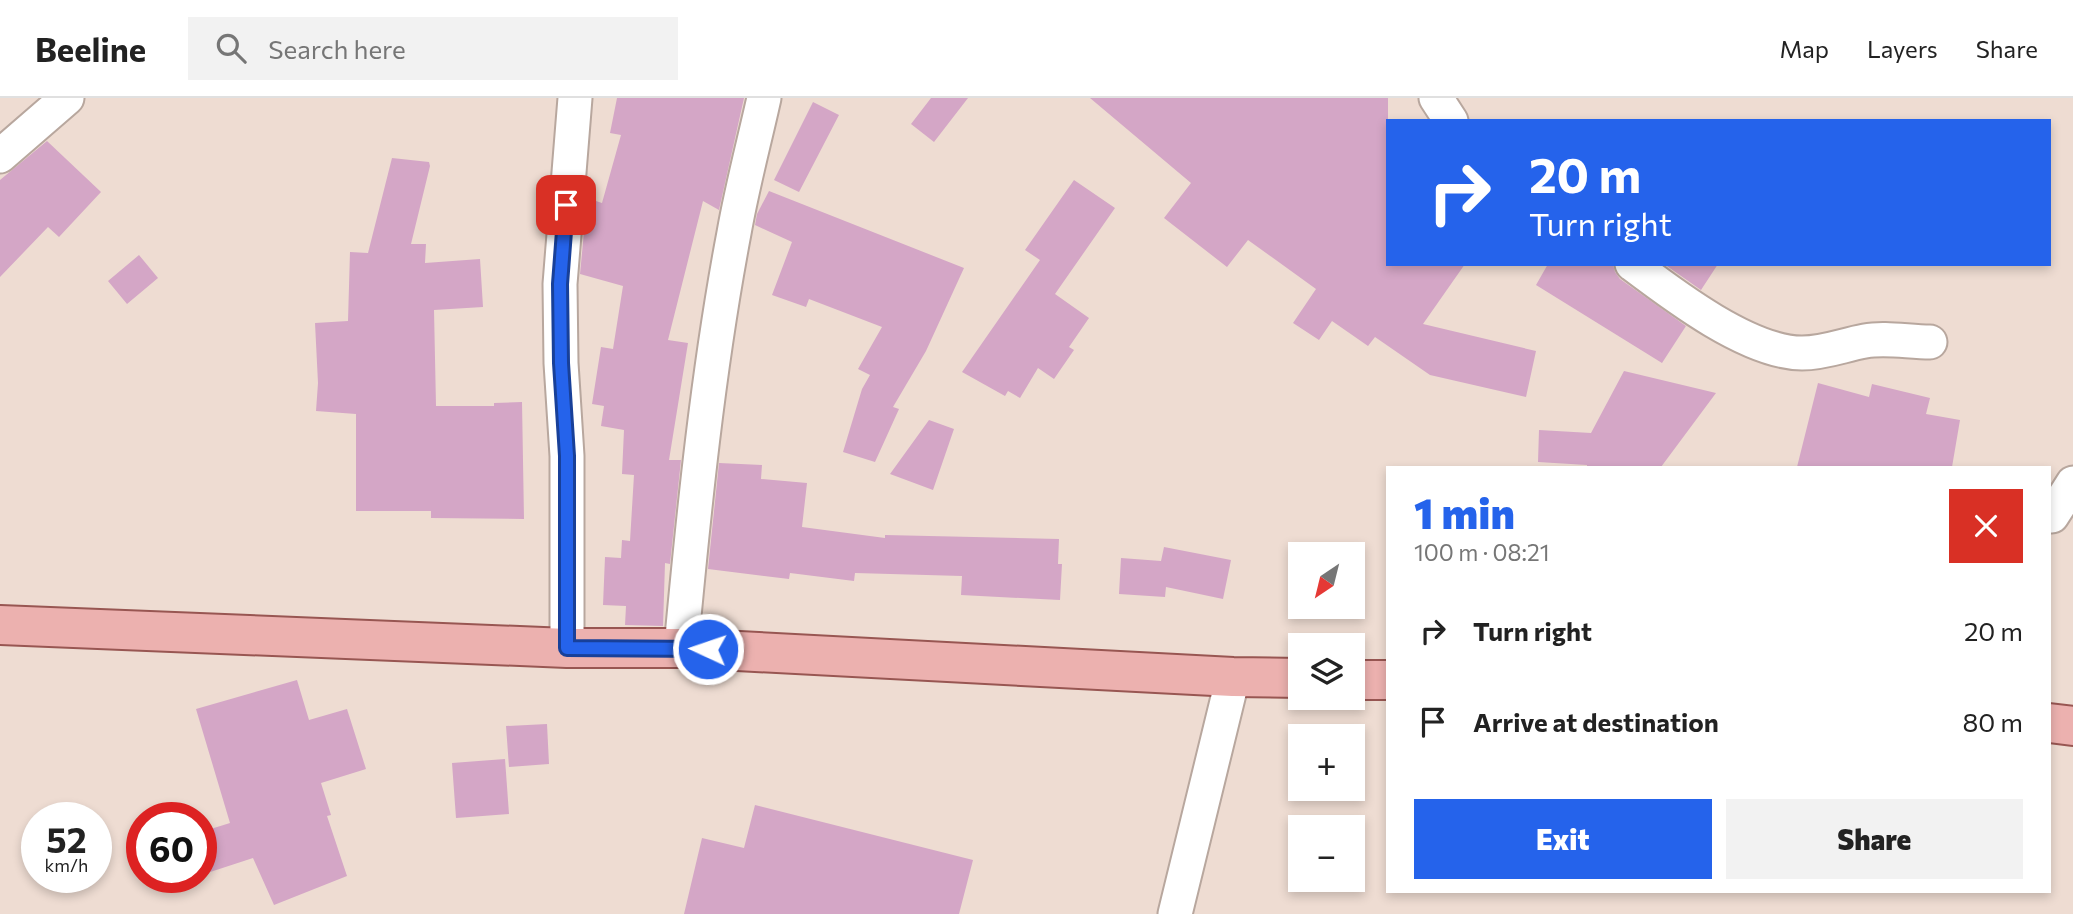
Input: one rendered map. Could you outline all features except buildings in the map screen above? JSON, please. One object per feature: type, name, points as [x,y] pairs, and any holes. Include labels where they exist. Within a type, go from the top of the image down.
[{"type":"main road","points":[[0,625],[567,648],[681,648],[1288,678]]},
{"type":"main road","points":[[1365,680],[1386,680]]},
{"type":"main road","points":[[2051,723],[2073,726]]},
{"type":"street","points":[[0,156],[67,98]]},
{"type":"street","points":[[567,648],[567,456],[561,363],[560,284],[575,98]]},
{"type":"street","points":[[681,648],[693,517],[734,232],[764,98]]},
{"type":"street","points":[[1436,98],[1450,119]]},
{"type":"street","points":[[1635,266],[1690,307],[1764,346],[1798,353],[1827,352],[1867,340],[1930,342]]},
{"type":"street","points":[[2052,516],[2073,483]]},
{"type":"street","points":[[1175,914],[1233,677]]},
{"type":"route","points":[[566,205],[560,284],[561,363],[567,456],[567,648],[708,649]]}]
